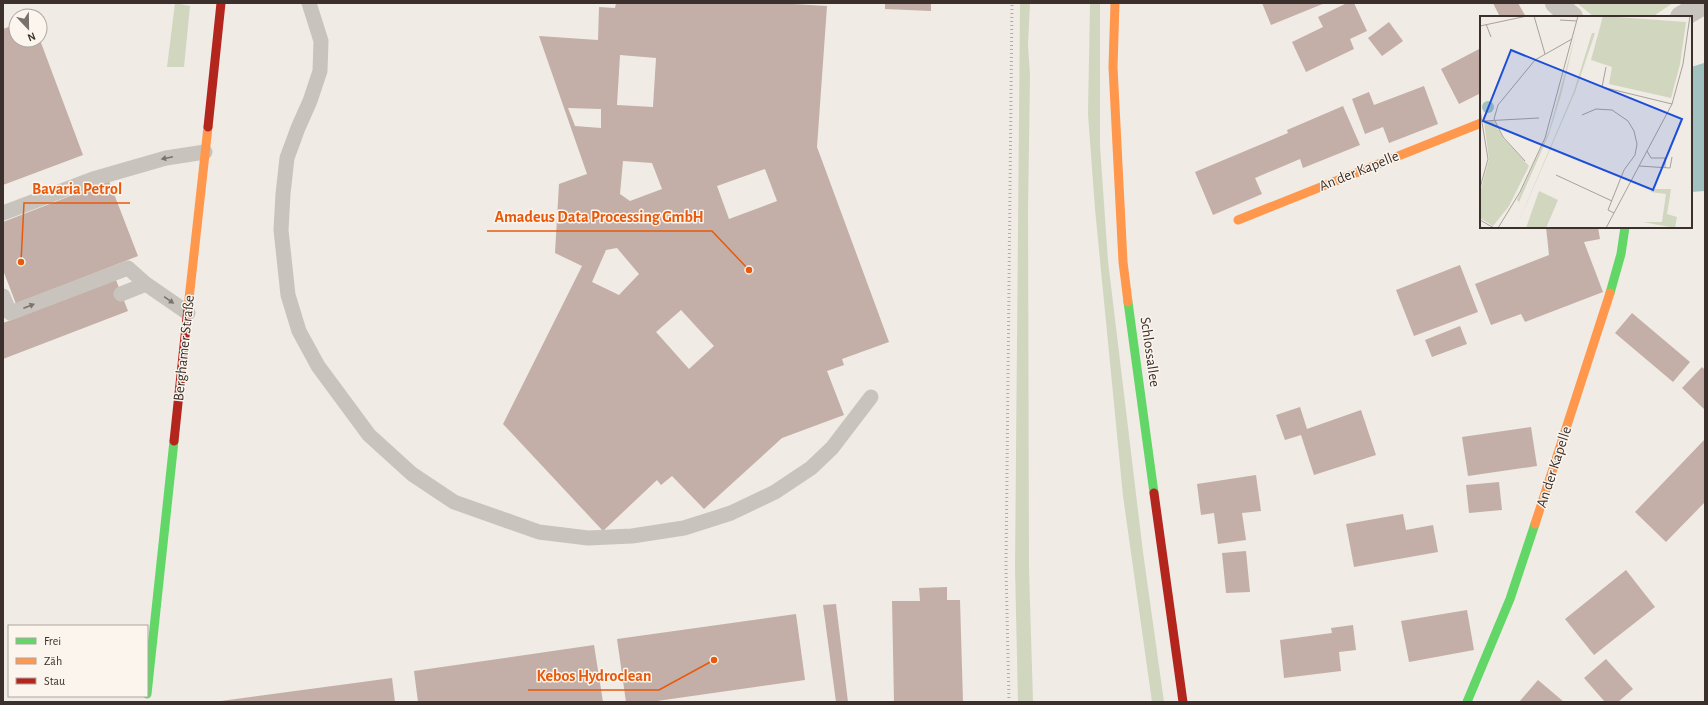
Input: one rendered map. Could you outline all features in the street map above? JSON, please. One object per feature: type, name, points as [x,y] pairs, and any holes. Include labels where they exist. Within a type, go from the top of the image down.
[{"type":"street","name":"Berghamer Straße","points":[[148,686],[221,3]]},
{"type":"street","name":"Schlossallee","points":[[1115,3],[1113,67],[1123,262],[1183,702]]},
{"type":"street","points":[[1556,3],[1571,16]]},
{"type":"street","points":[[1683,16],[1704,3]]},
{"type":"street","name":"An der Kapelle","points":[[1238,220],[1480,122]]},
{"type":"street","name":"An der Kapelle","points":[[1467,702],[1510,599],[1597,339],[1621,254],[1625,228]]},
{"type":"lane","points":[[309,3],[321,41],[320,71],[310,101],[287,158],[281,230],[288,295],[299,331],[318,366],[369,435],[412,474],[454,502],[539,532],[588,538],[632,536],[684,528],[731,513],[775,492],[811,468],[832,448],[871,397]]},
{"type":"lane","points":[[3,213],[93,179],[166,158],[205,152]]},
{"type":"lane","points":[[3,296],[10,314],[128,268],[146,284],[188,313]]},
{"type":"lane","points":[[121,294],[146,284]]},
{"type":"green space","points":[[175,3],[190,6],[184,67],[167,67]]},
{"type":"green space","points":[[1020,3],[1030,3],[1028,45],[1030,75],[1028,210],[1029,569],[1033,702],[1018,702],[1015,568]]},
{"type":"green space","points":[[1090,3],[1100,3],[1100,146],[1108,261],[1143,552],[1164,702],[1152,702],[1123,496],[1095,209],[1088,114]]},
{"type":"green space","points":[[1577,3],[1673,3],[1654,16],[1593,16]]},
{"type":"water","points":[[1704,63],[1705,191],[1692,192],[1692,67]]},
{"type":"building","points":[[616,3],[777,3],[827,6],[817,147],[889,342],[842,359],[844,365],[827,371],[844,415],[782,438],[704,509],[672,476],[661,485],[657,480],[603,531],[503,424],[582,266],[555,253],[559,184],[587,174],[539,36],[598,40],[599,7],[615,8]],"holes":[[[620,55],[656,58],[653,107],[617,105]],[[568,108],[601,109],[601,128],[575,126]],[[623,161],[652,163],[662,189],[630,201],[620,194]],[[765,169],[777,201],[729,219],[717,186]],[[617,248],[639,274],[619,295],[592,282],[606,250]],[[681,310],[714,346],[689,369],[656,332]]]},
{"type":"building","points":[[885,3],[931,3],[931,11],[885,9]]},
{"type":"building","points":[[1262,3],[1325,3],[1271,25]]},
{"type":"building","points":[[1347,3],[1354,3],[1367,31],[1350,39],[1354,49],[1306,72],[1292,42],[1323,27],[1318,17]]},
{"type":"building","points":[[1493,3],[1518,3],[1525,16],[1500,16]]},
{"type":"building","points":[[1389,22],[1403,41],[1382,56],[1368,38]]},
{"type":"building","points":[[8,27],[8,48],[43,48],[83,155],[3,185],[3,29]]},
{"type":"building","points":[[1480,49],[1480,94],[1459,104],[1441,69]]},
{"type":"building","points":[[1424,86],[1438,124],[1389,143],[1383,127],[1365,134],[1352,99],[1369,92],[1374,105]]},
{"type":"building","points":[[1343,106],[1360,145],[1303,168],[1300,159],[1255,178],[1262,194],[1213,215],[1195,172],[1288,133],[1287,130]]},
{"type":"building","points":[[109,181],[138,256],[16,304],[3,270],[3,222]]},
{"type":"building","points":[[1546,228],[1598,228],[1600,239],[1584,242],[1603,292],[1525,322],[1521,314],[1491,325],[1475,284],[1549,255]]},
{"type":"building","points":[[1460,265],[1478,312],[1414,336],[1396,290]]},
{"type":"building","points":[[116,280],[128,311],[3,359],[3,323]]},
{"type":"building","points":[[1632,313],[1690,362],[1673,382],[1615,333]]},
{"type":"building","points":[[1460,326],[1467,344],[1432,357],[1425,340]]},
{"type":"building","points":[[1702,367],[1705,370],[1705,410],[1682,388]]},
{"type":"building","points":[[1300,407],[1307,429],[1361,410],[1376,455],[1314,475],[1301,435],[1285,440],[1276,415]]},
{"type":"building","points":[[1531,427],[1537,466],[1468,476],[1462,437]]},
{"type":"building","points":[[1705,439],[1705,502],[1666,542],[1635,512]]},
{"type":"building","points":[[1256,475],[1261,511],[1242,513],[1246,540],[1218,544],[1214,513],[1201,515],[1197,484]]},
{"type":"building","points":[[1499,482],[1502,510],[1469,513],[1466,485]]},
{"type":"building","points":[[1403,514],[1406,530],[1433,525],[1438,552],[1354,567],[1346,524]]},
{"type":"building","points":[[1246,551],[1250,592],[1226,593],[1222,553]]},
{"type":"building","points":[[1626,570],[1655,607],[1594,655],[1565,619]]},
{"type":"building","points":[[947,587],[947,600],[960,600],[963,702],[894,702],[892,601],[920,601],[919,588]]},
{"type":"building","points":[[836,604],[848,702],[836,702],[823,605]]},
{"type":"building","points":[[1467,610],[1474,650],[1409,662],[1401,621]]},
{"type":"building","points":[[796,614],[805,680],[650,702],[626,702],[617,639]]},
{"type":"building","points":[[1353,625],[1356,650],[1339,652],[1341,671],[1284,678],[1280,640],[1332,633],[1331,628]]},
{"type":"building","points":[[594,645],[603,702],[418,702],[414,671]]},
{"type":"building","points":[[1606,659],[1633,689],[1618,702],[1605,702],[1584,678]]},
{"type":"building","points":[[392,678],[395,702],[221,702],[221,701]]},
{"type":"building","points":[[1538,680],[1564,702],[1519,702]]},
{"type":"railway","points":[[1009,702],[1006,567],[1012,3]]},
{"type":"traffic: fast","points":[[1610,293],[1621,254],[1625,228]]},
{"type":"traffic: fast","points":[[1128,302],[1154,493]]},
{"type":"traffic: fast","points":[[148,685],[174,441]]},
{"type":"traffic: fast","points":[[1467,702],[1510,599],[1535,524]]},
{"type":"traffic: slow","points":[[1115,3],[1113,67],[1123,262],[1128,302]]},
{"type":"traffic: slow","points":[[1238,220],[1480,123]]},
{"type":"traffic: slow","points":[[188,308],[208,127]]},
{"type":"traffic: slow","points":[[1535,524],[1610,293]]},
{"type":"traffic: jam","points":[[208,127],[221,3]]},
{"type":"traffic: jam","points":[[174,441],[188,308]]},
{"type":"traffic: jam","points":[[1154,493],[1183,702]]},
{"type":"place","name":"Bavaria Petrol","points":[[21,262]]},
{"type":"place","name":"Amadeus Data Processing GmbH","points":[[749,270]]},
{"type":"place","name":"Kebos Hydroclean","points":[[714,660]]}]
